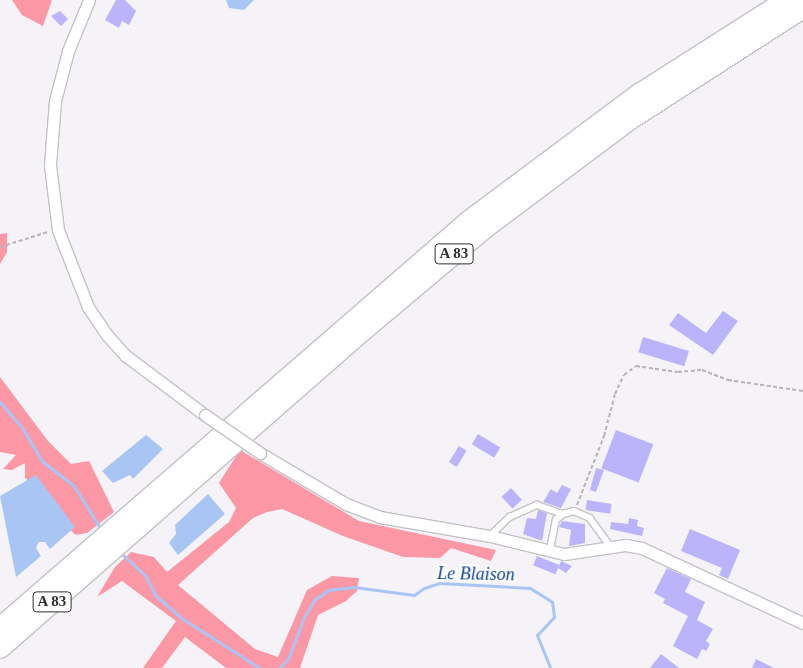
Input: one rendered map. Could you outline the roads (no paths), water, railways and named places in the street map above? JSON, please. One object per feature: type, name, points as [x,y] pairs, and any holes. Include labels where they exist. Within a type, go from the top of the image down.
[{"type":"highway","name":"A 83","points":[[0,648],[99,552],[367,307],[515,185],[641,93],[787,0]]},
{"type":"highway","name":"A 83","points":[[126,528],[531,192],[674,89],[803,8]]},
{"type":"highway","name":"A 83","points":[[0,628],[99,552]]},
{"type":"street","points":[[89,0],[68,51],[55,101],[50,165],[58,230],[88,307],[106,335],[126,356],[204,415],[260,453],[346,504],[380,517],[490,536],[564,554],[610,546],[642,548],[803,623]]},
{"type":"lane","points":[[490,536],[510,517],[538,505],[562,514]]},
{"type":"lane","points":[[550,550],[556,520],[562,514],[574,511],[590,518],[610,546]]},
{"type":"water","points":[[226,0],[254,0],[244,10],[229,8]]},
{"type":"water","points":[[146,435],[163,449],[133,479],[130,475],[113,483],[102,471]]},
{"type":"water","points":[[36,475],[75,527],[50,549],[45,542],[39,542],[36,548],[41,556],[16,577],[0,496]]},
{"type":"water","points":[[208,494],[225,514],[178,555],[169,543],[176,534],[175,525]]},
{"type":"waterway","name":"Le Blaison","points":[[0,402],[21,426],[42,461],[74,486],[102,531]]},
{"type":"waterway","name":"Le Blaison","points":[[121,553],[145,575],[155,595],[183,619],[260,668]]},
{"type":"waterway","name":"Le Blaison","points":[[279,668],[288,659],[304,617],[315,599],[329,590],[354,587],[414,595],[424,588],[439,583],[530,588],[552,602],[554,617],[537,635],[550,668]]}]
